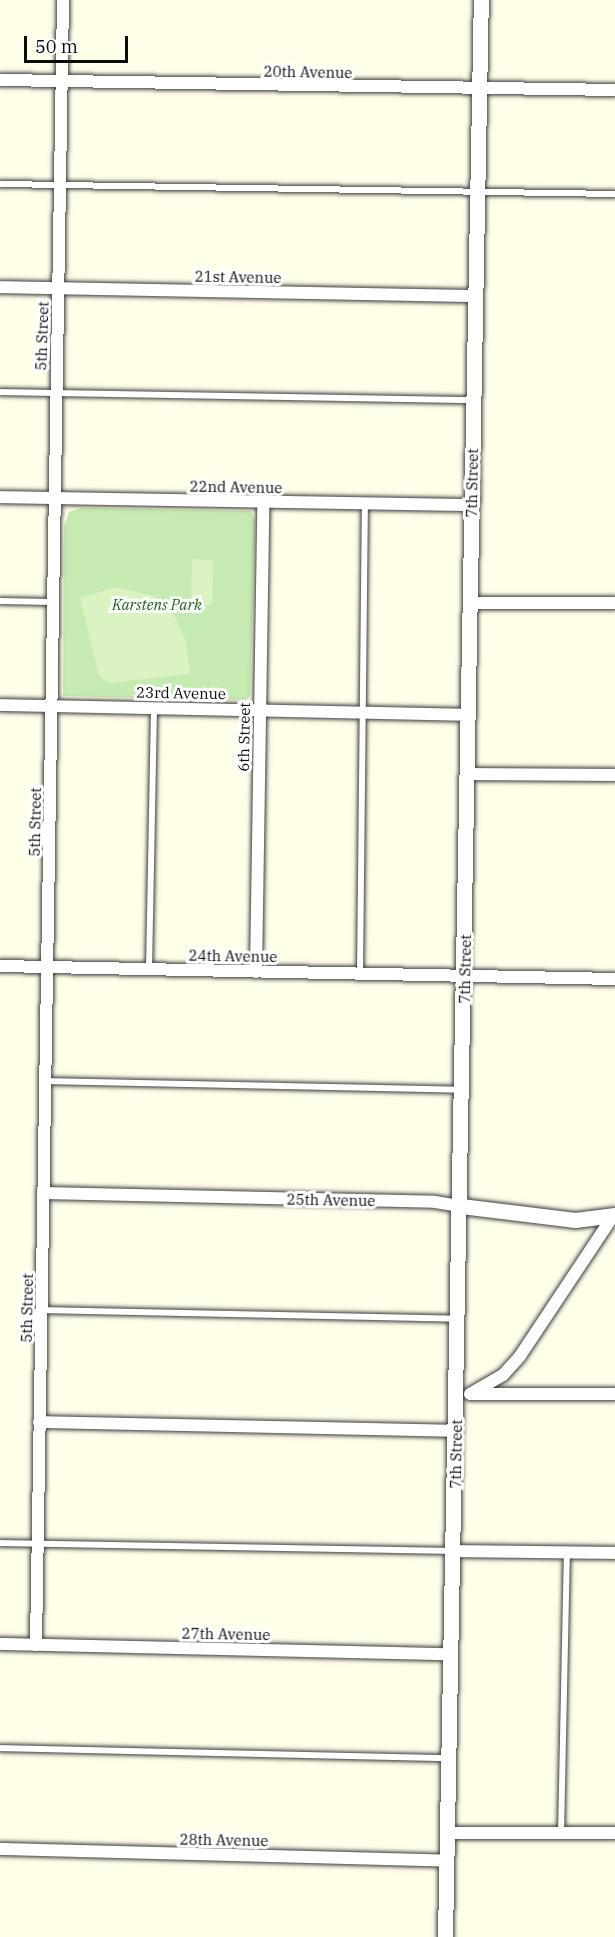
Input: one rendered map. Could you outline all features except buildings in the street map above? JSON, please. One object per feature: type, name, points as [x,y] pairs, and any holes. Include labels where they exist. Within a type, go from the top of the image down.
[{"type":"street","name":"5th Street","points":[[36,1645],[55,393],[62,185],[63,0]]},
{"type":"street","name":"7th Street","points":[[446,1937],[457,1431],[464,1394],[459,1319],[481,0]]},
{"type":"street","name":"20th Avenue","points":[[0,80],[479,90],[615,90]]},
{"type":"street","name":"21st Avenue","points":[[0,287],[476,296]]},
{"type":"street","name":"22nd Avenue","points":[[0,497],[472,505]]},
{"type":"street","name":"6th Street","points":[[256,972],[263,502]]},
{"type":"street","points":[[471,603],[615,603]]},
{"type":"street","name":"23rd Avenue","points":[[0,705],[469,715]]},
{"type":"street","points":[[468,774],[615,775]]},
{"type":"street","name":"24th Avenue","points":[[0,966],[615,979]]},
{"type":"street","name":"25th Avenue","points":[[44,1193],[435,1202],[575,1220],[614,1215]]},
{"type":"street","points":[[464,1394],[503,1375],[520,1356],[614,1215]]},
{"type":"street","points":[[464,1394],[615,1394]]},
{"type":"street","points":[[39,1422],[457,1431]]},
{"type":"street","points":[[454,1551],[615,1553]]},
{"type":"street","name":"27th Avenue","points":[[0,1644],[452,1654]]},
{"type":"street","points":[[448,1833],[615,1833]]},
{"type":"street","name":"28th Avenue","points":[[0,1849],[446,1861]]},
{"type":"lane","points":[[0,184],[615,194]]},
{"type":"lane","points":[[0,392],[474,400]]},
{"type":"lane","points":[[360,973],[365,504]]},
{"type":"lane","points":[[0,601],[53,602]]},
{"type":"lane","points":[[149,969],[154,708]]},
{"type":"lane","points":[[46,1081],[463,1090]]},
{"type":"lane","points":[[42,1310],[459,1319]]},
{"type":"lane","points":[[0,1543],[454,1551]]},
{"type":"lane","points":[[561,1834],[567,1553]]},
{"type":"lane","points":[[0,1748],[450,1758]]},
{"type":"green space","name":"Karstens Park","points":[[81,508],[251,511],[255,520],[250,695],[247,700],[63,696],[64,527],[69,512]]},
{"type":"green space","points":[[192,559],[213,560],[212,605],[191,604]]},
{"type":"green space","points":[[115,587],[154,596],[172,611],[186,641],[190,674],[108,683],[99,676],[80,598]]}]
